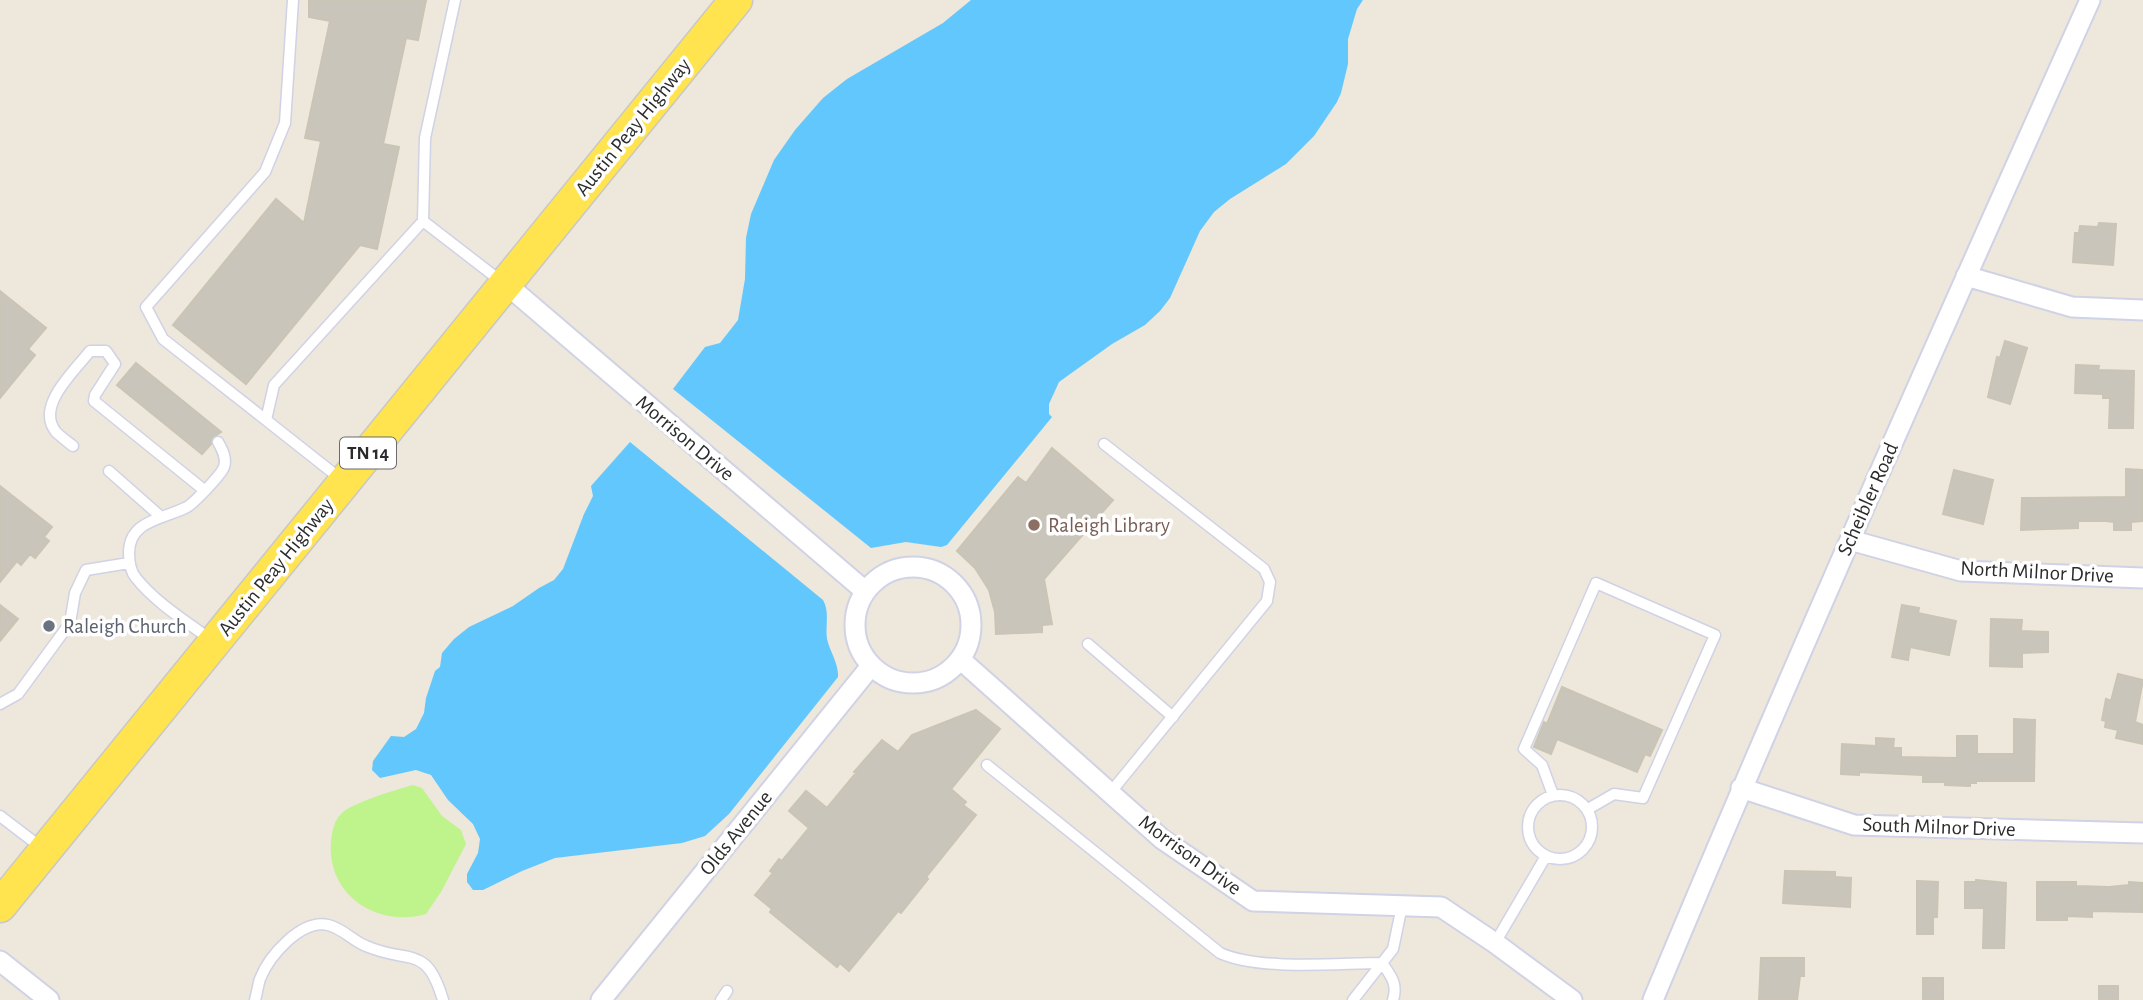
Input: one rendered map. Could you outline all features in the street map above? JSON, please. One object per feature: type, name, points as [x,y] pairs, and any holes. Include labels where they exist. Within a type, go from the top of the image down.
[{"type":"main road","name":"Austin Peay Highway","points":[[2,900],[736,0]]},
{"type":"street","name":"Scheibler Road","points":[[1653,1000],[1741,788],[2090,0]]},
{"type":"street","points":[[1966,276],[2072,307],[2143,310]]},
{"type":"street","name":"Morrison Drive","points":[[506,284],[865,591]]},
{"type":"street","name":"North Milnor Drive","points":[[1850,540],[1961,571],[2143,578]]},
{"type":"street","points":[[913,566],[931,569],[948,577],[961,590],[970,607],[970,643],[961,660],[946,674],[928,682],[907,683],[888,678],[871,666],[859,649],[854,629],[856,609],[865,591],[878,578],[894,569],[913,566]]},
{"type":"street","name":"Morrison Drive","points":[[961,660],[1162,839],[1253,901],[1441,907],[1572,1000]]},
{"type":"street","name":"Olds Avenue","points":[[601,1000],[871,666]]},
{"type":"street","name":"South Milnor Drive","points":[[1741,788],[1854,825],[2143,833]]},
{"type":"street","points":[[0,961],[49,1000]]},
{"type":"lane","points":[[293,0],[285,123],[265,172],[146,307],[163,339],[345,482]]},
{"type":"lane","points":[[266,420],[274,384],[422,221],[425,138],[455,0]]},
{"type":"lane","points":[[422,221],[506,284]]},
{"type":"lane","points":[[74,446],[56,431],[49,416],[52,400],[90,351],[106,351],[115,364],[94,401],[204,490]]},
{"type":"lane","points":[[214,643],[149,592],[134,576],[129,563],[129,543],[140,526],[190,505],[204,490],[224,467],[224,452],[218,442]]},
{"type":"lane","points":[[1104,444],[1264,569],[1270,582],[1267,601],[1110,793]]},
{"type":"lane","points":[[108,471],[160,516]]},
{"type":"lane","points":[[0,704],[18,695],[70,623],[75,593],[86,570],[129,563]]},
{"type":"lane","points":[[1553,795],[1542,765],[1524,749],[1596,583],[1715,635],[1643,798],[1614,794],[1588,809]]},
{"type":"lane","points":[[1088,644],[1173,717]]},
{"type":"lane","points":[[987,765],[1220,953],[1233,959],[1256,962],[1382,963]]},
{"type":"lane","points":[[1553,795],[1573,797],[1588,809],[1593,829],[1584,848],[1566,858],[1556,859],[1546,856],[1532,842],[1528,823],[1536,805],[1553,795]]},
{"type":"lane","points":[[0,816],[45,850]]},
{"type":"lane","points":[[1495,943],[1546,856]]},
{"type":"lane","points":[[1353,1000],[1393,949],[1402,906]]},
{"type":"lane","points":[[255,1000],[260,978],[271,959],[288,939],[319,924],[331,926],[366,946],[423,961],[433,970],[443,1000]]},
{"type":"lane","points":[[1382,963],[1394,979],[1396,987],[1393,1000]]},
{"type":"green space","points":[[413,785],[422,788],[442,816],[461,830],[466,844],[441,892],[426,914],[390,916],[373,911],[346,892],[337,878],[332,861],[332,834],[337,819],[347,809]]},
{"type":"water","points":[[971,0],[1363,0],[1357,9],[1348,39],[1348,64],[1337,102],[1314,136],[1286,164],[1214,212],[1200,231],[1170,298],[1160,311],[1145,325],[1112,344],[1059,382],[1049,404],[1049,414],[1052,417],[947,545],[941,547],[906,542],[871,548],[673,389],[705,347],[720,343],[738,320],[751,214],[774,160],[795,130],[823,98],[847,79],[943,23]]},
{"type":"water","points":[[630,442],[823,600],[827,614],[827,639],[838,677],[729,814],[705,836],[682,843],[555,858],[483,890],[473,890],[467,882],[467,874],[478,853],[480,839],[473,824],[448,800],[431,775],[416,770],[380,778],[372,770],[373,761],[391,736],[404,737],[416,729],[424,713],[435,671],[440,667],[442,653],[454,639],[469,627],[513,606],[554,580],[563,569],[593,496],[591,486]]},
{"type":"building","points":[[309,0],[426,0],[418,40],[406,38],[383,144],[399,147],[377,249],[360,245],[246,384],[173,325],[276,199],[304,223],[321,141],[305,138],[330,21],[309,17]]},
{"type":"building","points":[[2099,223],[2116,224],[2113,265],[2073,262],[2075,233],[2079,233],[2080,226],[2098,227]]},
{"type":"building","points":[[0,291],[46,328],[28,349],[35,355],[0,398]]},
{"type":"building","points":[[2005,341],[2027,348],[2010,404],[1988,397],[1997,357],[2000,358]]},
{"type":"building","points":[[136,363],[221,432],[212,438],[211,444],[202,454],[117,385]]},
{"type":"building","points":[[2076,365],[2099,366],[2098,370],[2134,371],[2133,428],[2109,428],[2110,398],[2103,398],[2103,394],[2075,393]]},
{"type":"building","name":"Raleigh Library","points":[[1052,448],[1113,500],[1044,579],[1052,624],[1042,625],[1042,632],[996,634],[995,612],[989,590],[975,568],[957,551],[1018,477],[1026,483]]},
{"type":"building","points":[[2126,469],[2143,470],[2143,521],[2131,522],[2131,530],[2114,530],[2114,522],[2078,521],[2078,528],[2021,530],[2022,498],[2126,497]]},
{"type":"building","points":[[1954,470],[1993,480],[1983,524],[1943,514]]},
{"type":"building","points":[[0,486],[52,527],[44,537],[49,541],[35,558],[30,554],[21,565],[17,561],[0,582]]},
{"type":"building","points":[[0,605],[18,619],[0,641]]},
{"type":"building","points":[[1902,605],[1919,608],[1918,613],[1956,621],[1949,655],[1910,647],[1908,660],[1892,657]]},
{"type":"building","points":[[1991,619],[2022,620],[2021,631],[2048,632],[2048,652],[2022,653],[2022,667],[1990,666]]},
{"type":"building","points":[[2118,674],[2143,680],[2135,722],[2143,725],[2143,744],[2116,738],[2118,730],[2105,727],[2106,721],[2102,720],[2106,699],[2111,701]]},
{"type":"building","points":[[1562,687],[1662,730],[1650,756],[1645,754],[1637,772],[1557,739],[1551,754],[1534,747]]},
{"type":"building","points":[[976,710],[1000,729],[951,789],[966,802],[963,805],[976,815],[901,913],[898,911],[849,971],[840,963],[837,967],[770,912],[772,909],[755,895],[773,873],[770,871],[779,859],[782,861],[809,828],[789,811],[806,791],[827,808],[882,740],[898,752],[912,735]]},
{"type":"building","points":[[2014,719],[2035,720],[2034,781],[1976,781],[1970,783],[1970,786],[1923,782],[1923,775],[1859,772],[1859,775],[1841,774],[1842,744],[1876,746],[1876,738],[1894,739],[1893,748],[1901,748],[1901,757],[1957,758],[1957,736],[1977,736],[1977,754],[2014,754]]},
{"type":"building","points":[[1785,871],[1835,872],[1835,877],[1851,878],[1850,907],[1783,903]]},
{"type":"building","points":[[1976,880],[2006,883],[2004,948],[1983,948],[1984,908],[1965,908],[1965,882]]},
{"type":"building","points":[[1917,881],[1938,882],[1937,917],[1933,917],[1933,934],[1917,934]]},
{"type":"building","points":[[2037,882],[2076,882],[2076,886],[2109,887],[2129,885],[2129,882],[2143,883],[2143,912],[2092,911],[2092,917],[2067,916],[2067,920],[2037,920]]},
{"type":"building","points":[[1761,958],[1804,958],[1804,976],[1800,976],[1797,1000],[1759,1000]]},
{"type":"building","points":[[1923,978],[1943,978],[1943,1000],[1923,1000]]},
{"type":"building","points":[[2099,986],[2118,986],[2118,1000],[2099,1000]]},
{"type":"place","name":"Raleigh Library","points":[[1034,525]]},
{"type":"place","name":"Raleigh Church","points":[[49,626]]}]
